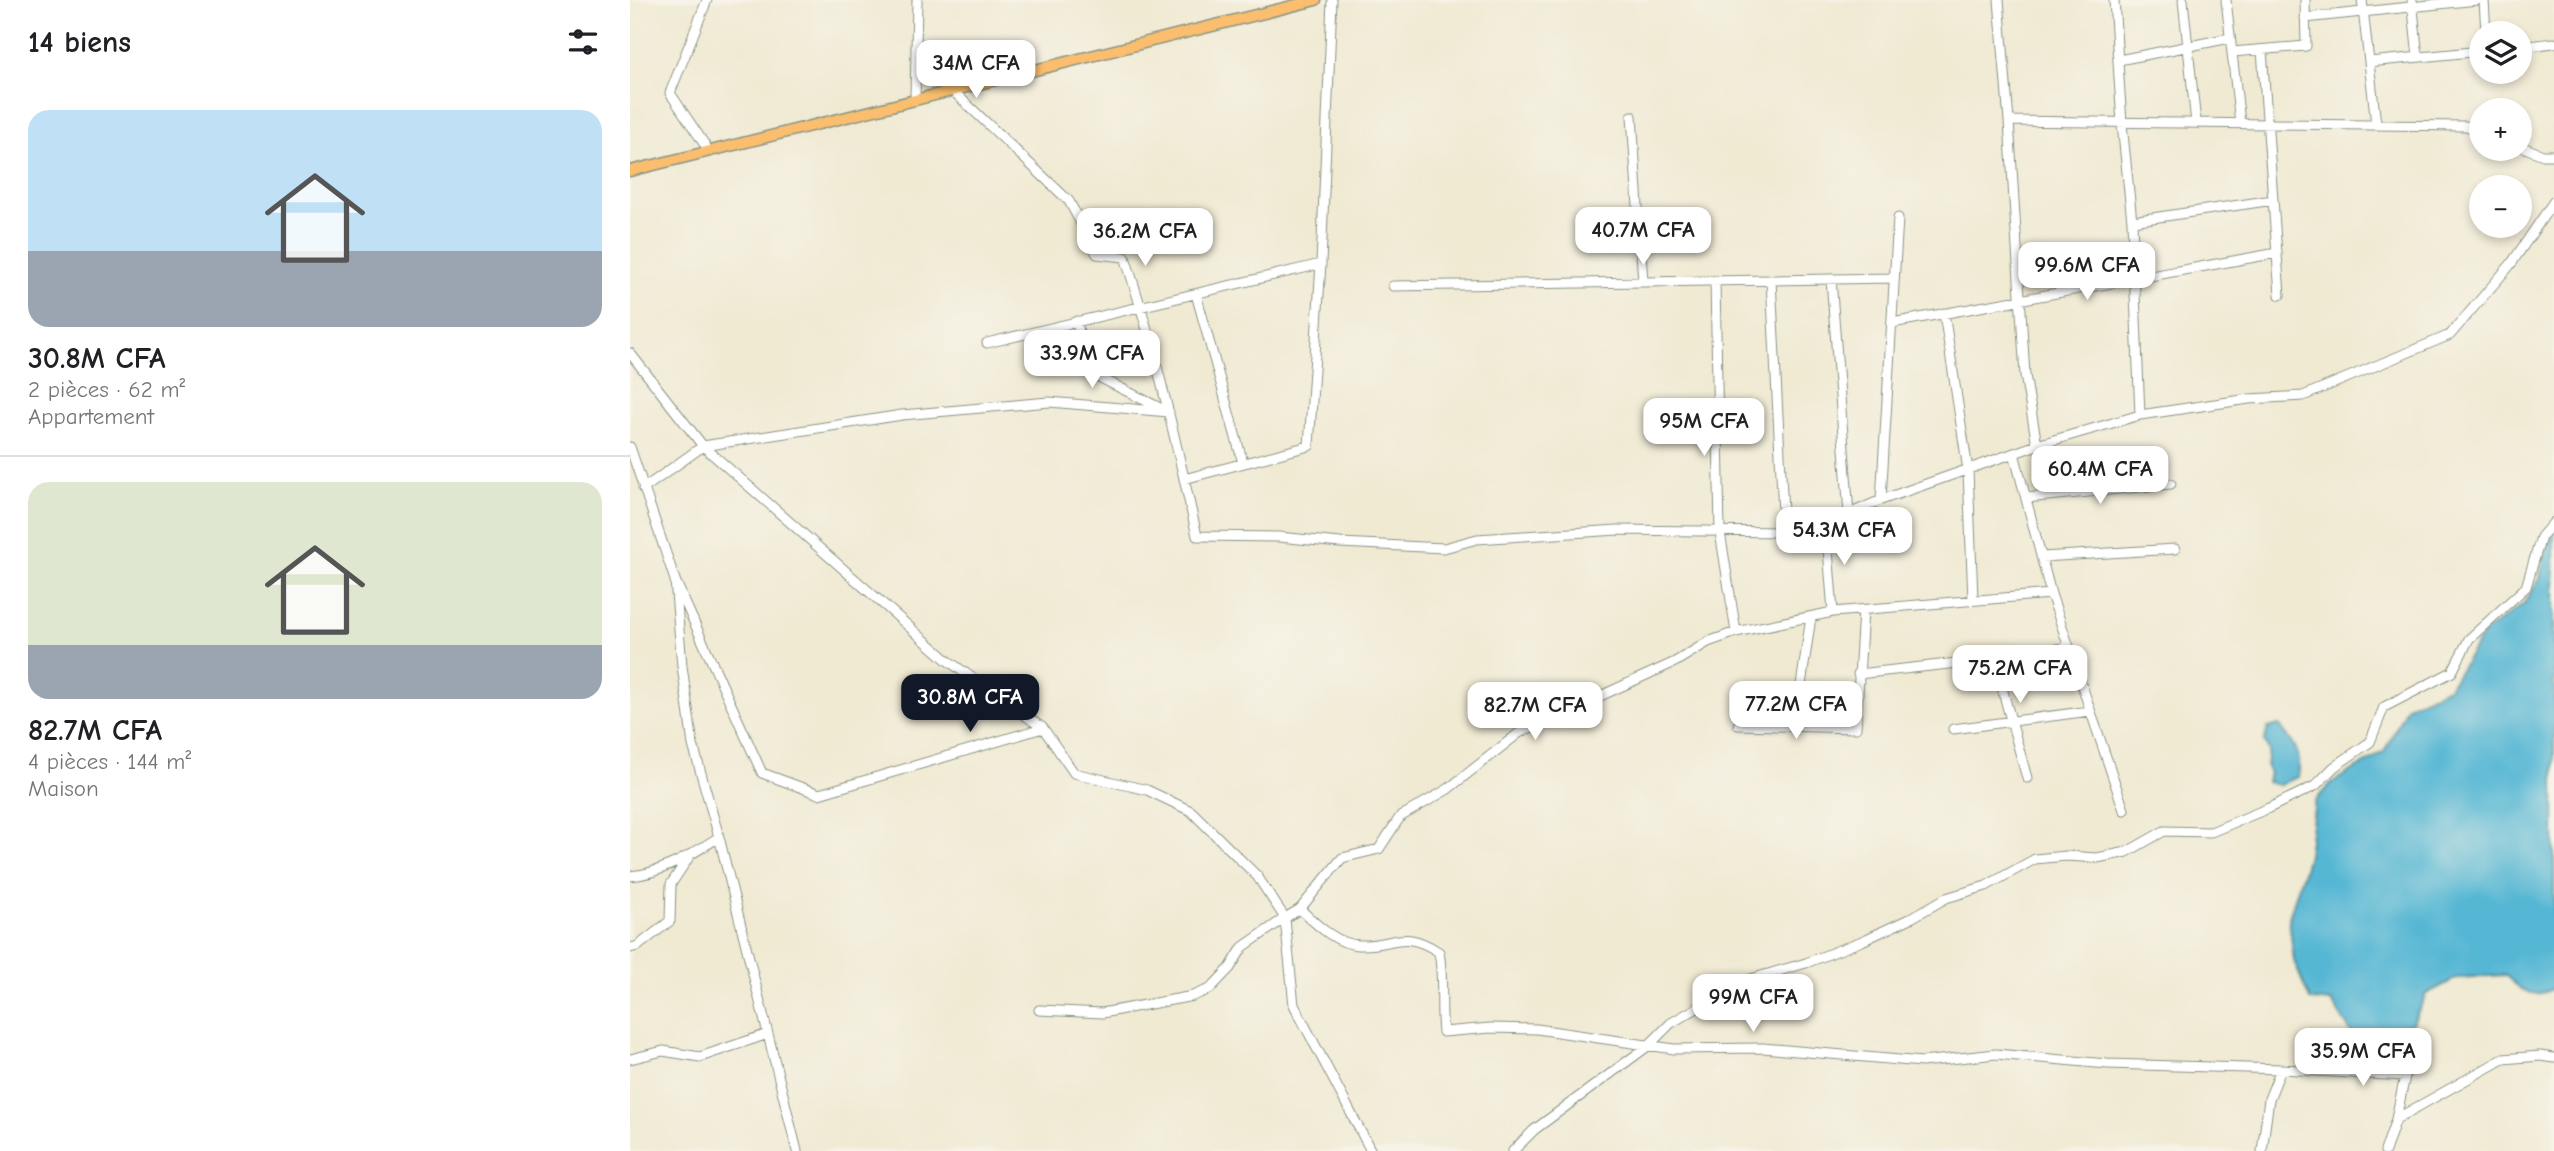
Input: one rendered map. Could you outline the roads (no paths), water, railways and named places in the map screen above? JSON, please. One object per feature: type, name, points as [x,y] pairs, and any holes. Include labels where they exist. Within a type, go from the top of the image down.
[{"type":"main road","points":[[630,171],[1316,0]]},
{"type":"street","points":[[707,0],[670,93],[709,151]]},
{"type":"street","points":[[915,100],[917,0]]},
{"type":"street","points":[[1184,479],[1308,446],[1321,264],[1332,0]]},
{"type":"street","points":[[1999,0],[2025,375],[2037,444]]},
{"type":"street","points":[[2114,0],[2132,221],[2140,415]]},
{"type":"street","points":[[2183,0],[2196,123]]},
{"type":"street","points":[[2226,0],[2241,123]]},
{"type":"street","points":[[2232,52],[2306,46],[2305,0]]},
{"type":"street","points":[[2362,0],[2376,124]]},
{"type":"street","points":[[2305,18],[2363,13],[2412,4],[2477,0]]},
{"type":"street","points":[[2484,0],[2485,21]]},
{"type":"street","points":[[2412,4],[2418,57]]},
{"type":"street","points":[[2119,61],[2230,38]]},
{"type":"street","points":[[2532,46],[2554,43]]},
{"type":"street","points":[[2262,50],[2280,295]]},
{"type":"street","points":[[2369,62],[2469,52]]},
{"type":"street","points":[[952,90],[1069,201],[1097,254],[1125,257],[1142,307],[1169,412],[1196,536],[1279,537],[1444,548],[1478,539],[1618,530],[1784,533],[1826,524],[1881,500],[2037,444],[2140,415],[2249,399],[2303,396],[2450,335],[2511,264],[2554,201]]},
{"type":"street","points":[[1632,116],[1643,282]]},
{"type":"street","points":[[2009,121],[2122,124],[2267,122],[2469,127]]},
{"type":"street","points":[[2532,151],[2554,162]]},
{"type":"street","points":[[2543,155],[2554,155]]},
{"type":"street","points":[[2132,221],[2273,200]]},
{"type":"street","points":[[1881,500],[1898,218]]},
{"type":"street","points":[[1892,323],[2277,253]]},
{"type":"street","points":[[987,343],[1321,264]]},
{"type":"street","points":[[1393,286],[1894,278]]},
{"type":"street","points":[[1831,279],[1849,514]]},
{"type":"street","points":[[1772,280],[1784,533]]},
{"type":"street","points":[[1715,281],[1720,532],[1736,632]]},
{"type":"street","points":[[1196,294],[1243,463]]},
{"type":"street","points":[[1944,313],[1968,470],[1973,600]]},
{"type":"street","points":[[1077,321],[1085,370],[1169,412]]},
{"type":"street","points":[[630,353],[703,446],[947,660],[1043,728],[1073,772],[1147,790],[1191,811],[1257,876],[1285,918],[1294,1005],[1371,1151]]},
{"type":"street","points":[[643,489],[703,446],[902,415],[1049,402],[1169,412]]},
{"type":"street","points":[[630,447],[675,580],[762,773],[819,794],[1043,728]]},
{"type":"street","points":[[2014,453],[2052,594],[2124,810]]},
{"type":"street","points":[[2026,498],[2171,484]]},
{"type":"street","points":[[1513,1151],[1534,1130],[1648,1046],[1671,1023],[1744,981],[1806,963],[1862,941],[1946,898],[1986,886],[2035,859],[2097,858],[2127,852],[2164,831],[2211,832],[2315,786],[2334,767],[2370,742],[2384,706],[2452,672],[2469,639],[2526,587],[2541,537],[2554,522]]},
{"type":"street","points":[[1826,524],[1833,612]]},
{"type":"street","points":[[2042,557],[2175,549]]},
{"type":"street","points":[[675,580],[692,745],[719,837],[797,1151]]},
{"type":"street","points":[[1039,1010],[1102,1013],[1192,996],[1210,989],[1230,968],[1243,947],[1300,909],[1342,859],[1380,849],[1401,817],[1448,789],[1519,733],[1675,662],[1708,642],[1736,632],[1833,612],[2052,594]]},
{"type":"street","points":[[1738,725],[1856,728],[1863,610]]},
{"type":"street","points":[[1795,726],[1811,617]]},
{"type":"street","points":[[1858,674],[2069,648]]},
{"type":"street","points":[[1994,659],[2027,778]]},
{"type":"street","points":[[1953,729],[2090,711]]},
{"type":"street","points":[[630,876],[647,875],[691,855],[719,837]]},
{"type":"street","points":[[630,948],[638,946],[670,921],[671,884],[691,855]]},
{"type":"street","points":[[1300,909],[1323,930],[1346,942],[1359,945],[1397,939],[1422,941],[1438,952],[1443,972],[1443,1032],[1490,1028],[1537,1029],[1674,1049],[1763,1048],[1922,1062],[1996,1054],[2107,1064],[2405,1076],[2396,1119],[2385,1151]]},
{"type":"street","points":[[630,1059],[663,1051],[701,1058],[768,1034]]},
{"type":"street","points":[[2396,1119],[2503,1059],[2540,1056],[2554,1058]]},
{"type":"street","points":[[2262,1151],[2269,1100],[2281,1069]]},
{"type":"water","points":[[2554,531],[2554,988],[2546,992],[2527,992],[2505,975],[2457,978],[2426,994],[2413,1022],[2385,1040],[2355,1039],[2332,1002],[2310,1000],[2294,961],[2289,918],[2308,855],[2315,801],[2331,783],[2384,752],[2407,706],[2448,688],[2484,633],[2524,603],[2540,578],[2547,538]]},
{"type":"water","points":[[2279,725],[2296,748],[2299,769],[2298,777],[2278,785],[2267,782],[2270,774],[2266,765],[2269,750],[2264,742],[2268,728]]}]
